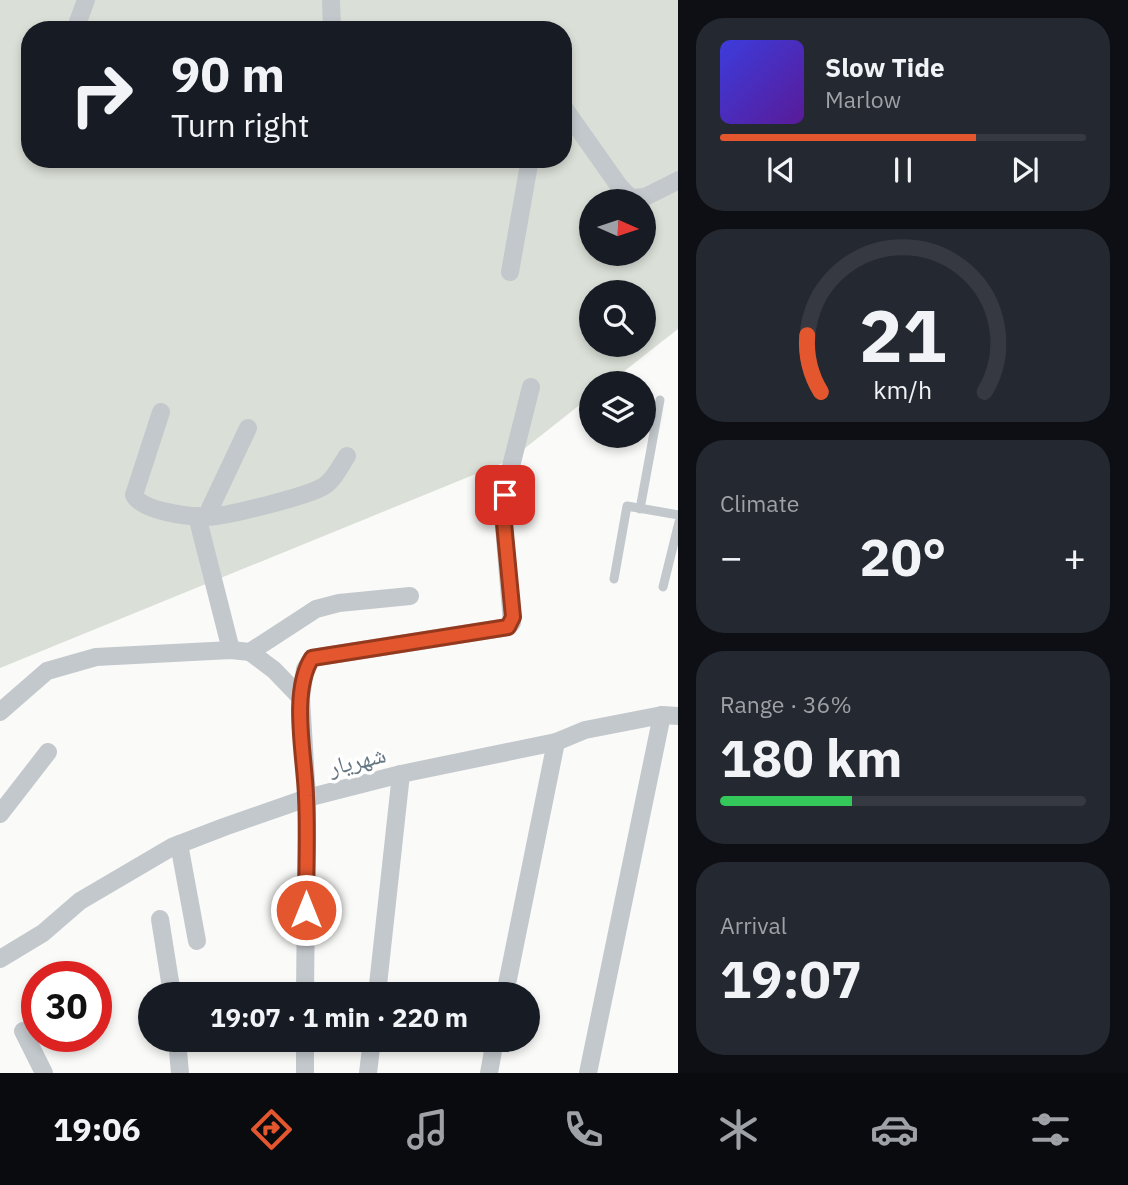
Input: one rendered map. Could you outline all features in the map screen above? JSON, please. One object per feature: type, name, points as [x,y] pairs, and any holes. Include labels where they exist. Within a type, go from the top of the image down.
[{"type":"street","points":[[78,21],[86,0]]},
{"type":"street","points":[[331,0],[332,21]]},
{"type":"street","points":[[572,119],[619,186],[631,198],[645,197],[678,180]]},
{"type":"street","points":[[510,272],[528,168]]},
{"type":"street","points":[[305,982],[307,798],[301,698],[305,669],[312,658],[508,627],[512,623],[502,502],[531,387]]},
{"type":"street","points":[[161,412],[134,495],[138,503],[149,508],[201,516],[314,492],[327,484],[347,456]]},
{"type":"street","points":[[231,650],[201,516],[248,428]]},
{"type":"street","points":[[250,652],[316,609],[339,603],[410,596]]},
{"type":"street","points":[[0,712],[47,671],[96,657],[231,650],[250,652],[274,670],[301,698]]},
{"type":"street","points":[[589,1073],[670,715]]},
{"type":"street","name":"شهریار","points":[[0,959],[43,933],[80,901],[179,844],[307,798],[401,774],[556,742],[585,730],[670,715]]},
{"type":"street","points":[[507,982],[556,742]]},
{"type":"street","points":[[0,814],[48,752]]},
{"type":"street","points":[[378,982],[401,774]]},
{"type":"street","points":[[179,844],[197,941]]},
{"type":"street","points":[[160,919],[170,982]]},
{"type":"street","points":[[34,1052],[44,1073]]},
{"type":"street","points":[[178,1052],[180,1073]]},
{"type":"street","points":[[305,1052],[305,1073]]},
{"type":"street","points":[[368,1073],[371,1052]]},
{"type":"street","points":[[489,1073],[493,1052]]},
{"type":"lane","points":[[640,509],[660,400]]},
{"type":"lane","points":[[614,579],[627,506],[678,515]]},
{"type":"lane","points":[[663,587],[678,522]]},
{"type":"shaded area","points":[[0,0],[678,0],[678,329],[656,346],[656,280],[579,280],[579,357],[642,357],[624,371],[579,371],[579,405],[510,460],[0,668]]},
{"type":"route","points":[[306,910],[307,798],[301,698],[305,669],[312,658],[508,627],[513,617],[502,502],[505,495]]}]
